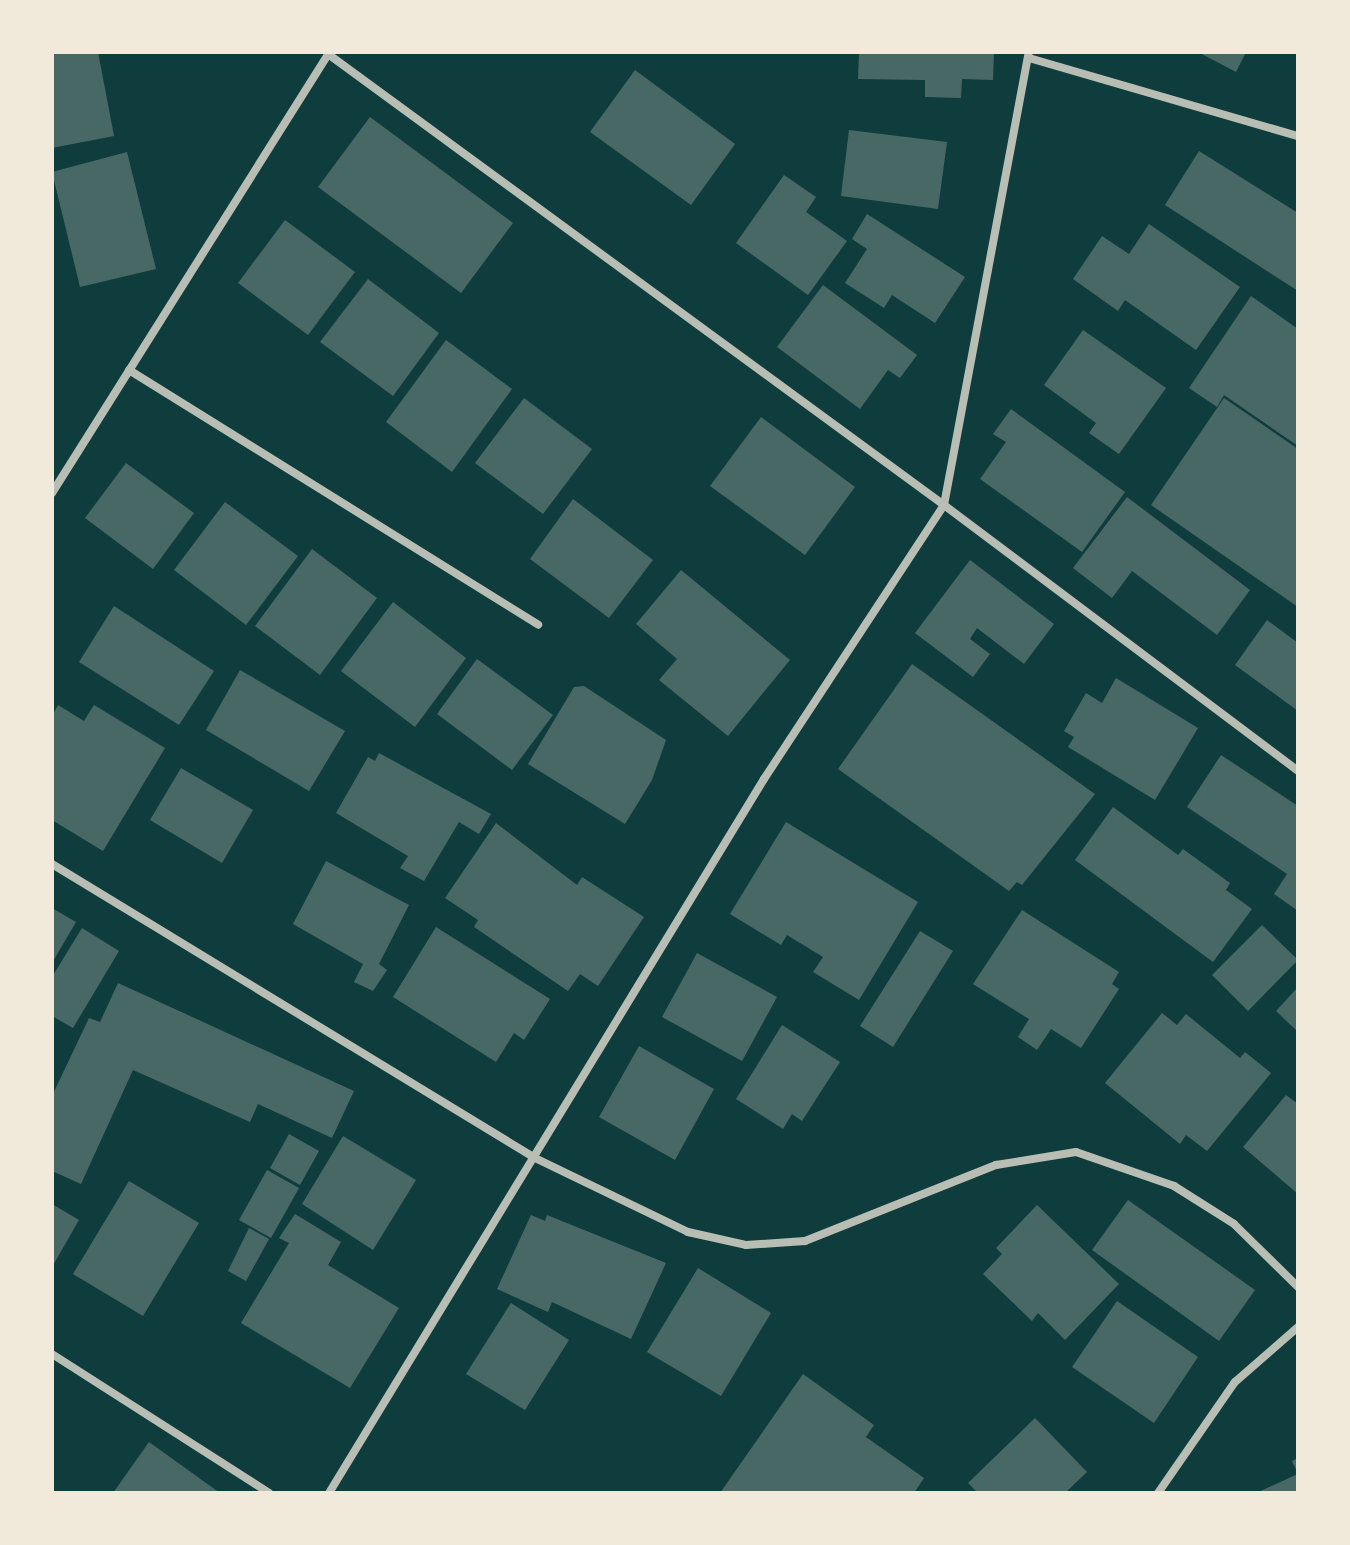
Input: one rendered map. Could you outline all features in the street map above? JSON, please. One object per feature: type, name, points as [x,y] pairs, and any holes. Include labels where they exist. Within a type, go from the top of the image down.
[{"type":"street","points":[[52,493],[329,53],[944,505],[1298,771]]},
{"type":"street","points":[[329,1493],[764,779],[944,505],[1029,55],[1298,136]]},
{"type":"street","points":[[129,370],[538,625]]},
{"type":"street","points":[[52,864],[535,1158],[648,1217],[746,1245],[805,1241],[996,1165],[1076,1152],[1174,1186],[1234,1224],[1298,1287]]},
{"type":"street","points":[[1158,1493],[1235,1382],[1298,1327]]},
{"type":"street","points":[[52,1354],[269,1493]]},
{"type":"building","points":[[52,52],[98,52],[114,136],[52,148]]},
{"type":"building","points":[[859,52],[994,52],[993,80],[962,79],[961,98],[925,97],[925,80],[858,79]]},
{"type":"building","points":[[1198,52],[1246,52],[1236,72]]},
{"type":"building","points":[[635,70],[735,144],[691,205],[590,132]]},
{"type":"building","points":[[370,117],[513,223],[461,293],[318,187]]},
{"type":"building","points":[[849,130],[947,142],[938,209],[841,196]]},
{"type":"building","points":[[1199,151],[1298,213],[1298,291],[1165,205]]},
{"type":"building","points":[[127,152],[156,269],[80,287],[52,172]]},
{"type":"building","points":[[784,175],[816,197],[806,212],[847,241],[808,295],[736,243]]},
{"type":"building","points":[[867,214],[965,277],[935,323],[892,295],[884,308],[845,283],[867,249],[852,239]]},
{"type":"building","points":[[285,220],[355,272],[308,335],[238,283]]},
{"type":"building","points":[[1149,224],[1240,287],[1196,350],[1125,300],[1118,311],[1073,279],[1102,236],[1129,254]]},
{"type":"building","points":[[368,279],[439,333],[393,396],[320,342]]},
{"type":"building","points":[[823,285],[917,355],[900,378],[888,370],[860,409],[777,347]]},
{"type":"building","points":[[1251,296],[1298,329],[1298,446],[1224,395],[1217,407],[1189,388]]},
{"type":"building","points":[[1083,330],[1166,388],[1119,454],[1089,433],[1096,423],[1044,385]]},
{"type":"building","points":[[446,340],[512,389],[452,472],[386,422]]},
{"type":"building","points":[[524,398],[592,449],[543,514],[475,463]]},
{"type":"building","points":[[1224,398],[1298,449],[1298,607],[1151,505]]},
{"type":"building","points":[[1011,409],[1125,492],[1082,552],[980,479],[1006,442],[993,434]]},
{"type":"building","points":[[761,417],[855,487],[805,555],[710,486]]},
{"type":"building","points":[[126,463],[194,513],[153,569],[85,518]]},
{"type":"building","points":[[1127,497],[1250,590],[1217,635],[1132,571],[1112,598],[1073,568]]},
{"type":"building","points":[[573,499],[653,560],[609,618],[530,559]]},
{"type":"building","points":[[225,502],[298,556],[246,625],[174,570]]},
{"type":"building","points":[[312,549],[377,598],[320,675],[255,626]]},
{"type":"building","points":[[970,560],[1054,624],[1024,664],[977,628],[970,639],[990,654],[973,677],[915,633]]},
{"type":"building","points":[[681,570],[790,660],[728,736],[659,680],[677,659],[636,624]]},
{"type":"building","points":[[393,602],[466,658],[415,727],[341,671]]},
{"type":"building","points":[[114,606],[214,671],[179,725],[79,662]]},
{"type":"building","points":[[1267,620],[1298,643],[1298,711],[1235,665]]},
{"type":"building","points":[[477,659],[553,715],[512,770],[437,714]]},
{"type":"building","points":[[912,664],[1095,794],[1022,885],[1017,882],[1009,891],[838,769]]},
{"type":"building","points":[[240,670],[345,731],[309,791],[206,730]]},
{"type":"building","points":[[1116,678],[1198,728],[1155,800],[1068,747],[1074,737],[1064,731],[1086,693],[1102,703]]},
{"type":"building","points":[[584,686],[666,740],[652,780],[625,824],[528,764],[574,687]]},
{"type":"building","points":[[58,705],[84,721],[94,705],[165,748],[103,851],[52,820],[52,716]]},
{"type":"building","points":[[379,753],[491,814],[479,834],[459,822],[424,881],[400,868],[408,856],[336,813],[368,757],[375,761]]},
{"type":"building","points":[[1221,755],[1298,806],[1298,911],[1274,894],[1287,874],[1187,807]]},
{"type":"building","points":[[181,768],[253,810],[222,863],[150,820]]},
{"type":"building","points":[[1113,807],[1178,855],[1183,849],[1230,883],[1226,890],[1252,909],[1213,962],[1075,860]]},
{"type":"building","points":[[786,822],[918,902],[859,1000],[813,972],[823,957],[787,935],[781,945],[730,914]]},
{"type":"building","points":[[496,823],[577,885],[582,877],[644,917],[598,986],[580,974],[568,991],[474,927],[478,920],[445,898]]},
{"type":"building","points":[[326,861],[409,905],[379,964],[387,970],[373,991],[354,982],[363,964],[293,924]]},
{"type":"building","points":[[52,908],[76,922],[52,963]]},
{"type":"building","points":[[1022,910],[1119,972],[1112,984],[1119,989],[1081,1048],[1051,1029],[1037,1050],[1018,1037],[1029,1019],[973,984]]},
{"type":"building","points":[[1262,925],[1298,960],[1248,1011],[1212,975]]},
{"type":"building","points":[[436,927],[550,999],[524,1040],[514,1033],[496,1062],[393,997]]},
{"type":"building","points":[[82,928],[119,951],[73,1028],[52,1016],[52,977]]},
{"type":"building","points":[[920,931],[953,951],[893,1047],[860,1026]]},
{"type":"building","points":[[697,953],[777,997],[742,1061],[662,1017]]},
{"type":"building","points":[[118,983],[354,1091],[332,1138],[258,1104],[250,1122],[133,1070],[81,1184],[52,1171],[52,1096],[89,1018],[100,1022]]},
{"type":"building","points":[[1298,987],[1298,1032],[1276,1011]]},
{"type":"building","points":[[1162,1013],[1177,1025],[1186,1014],[1240,1058],[1245,1052],[1271,1073],[1207,1151],[1186,1135],[1180,1144],[1105,1083]]},
{"type":"building","points":[[782,1025],[840,1062],[802,1121],[792,1114],[783,1129],[736,1099]]},
{"type":"building","points":[[639,1046],[714,1089],[675,1160],[599,1117]]},
{"type":"building","points":[[1286,1095],[1298,1104],[1298,1194],[1243,1147]]},
{"type":"building","points":[[289,1134],[319,1151],[300,1185],[270,1168]]},
{"type":"building","points":[[343,1136],[416,1180],[373,1250],[302,1204]]},
{"type":"building","points":[[267,1170],[299,1188],[271,1238],[239,1220]]},
{"type":"building","points":[[129,1181],[199,1223],[143,1316],[73,1274]]},
{"type":"building","points":[[1128,1200],[1255,1290],[1219,1341],[1092,1250]]},
{"type":"building","points":[[52,1204],[79,1220],[52,1267]]},
{"type":"building","points":[[1037,1205],[1119,1284],[1065,1340],[1038,1313],[1032,1321],[983,1274],[1002,1254],[996,1248]]},
{"type":"building","points":[[295,1214],[341,1242],[328,1265],[399,1308],[350,1388],[241,1323],[289,1243],[279,1238]]},
{"type":"building","points":[[531,1215],[545,1221],[547,1215],[666,1263],[631,1339],[552,1302],[548,1312],[497,1289]]},
{"type":"building","points":[[249,1228],[269,1239],[246,1281],[228,1271]]},
{"type":"building","points":[[698,1268],[771,1313],[721,1396],[647,1352]]},
{"type":"building","points":[[1117,1301],[1198,1357],[1154,1423],[1072,1367]]},
{"type":"building","points":[[511,1303],[569,1340],[525,1410],[466,1374]]},
{"type":"building","points":[[803,1374],[874,1425],[866,1437],[924,1478],[914,1493],[720,1493]]},
{"type":"building","points":[[1035,1418],[1087,1472],[1065,1493],[978,1493],[968,1483]]},
{"type":"building","points":[[149,1442],[220,1493],[113,1493]]},
{"type":"building","points":[[1298,1458],[1298,1474],[1292,1461]]},
{"type":"building","points":[[1298,1474],[1298,1493],[1256,1493]]}]
